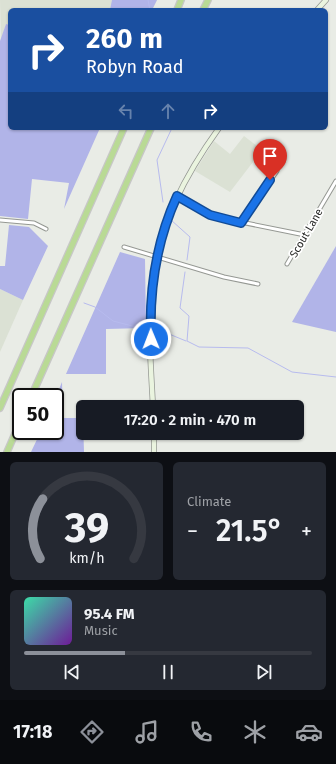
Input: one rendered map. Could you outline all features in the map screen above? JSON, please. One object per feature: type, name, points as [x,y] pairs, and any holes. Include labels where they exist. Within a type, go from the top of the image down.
[{"type":"highway","points":[[0,408],[123,130]]},
{"type":"highway","points":[[35,388],[150,130]]},
{"type":"highway","points":[[7,452],[12,440]]},
{"type":"main road","points":[[319,8],[326,0]]},
{"type":"main road","points":[[153,400],[151,304],[156,257],[163,229],[177,196],[199,157],[217,130]]},
{"type":"main road","points":[[154,440],[154,452]]},
{"type":"street","points":[[241,223],[277,171]]},
{"type":"street","name":"Scout Lane","points":[[287,264],[336,182]]},
{"type":"street","points":[[177,196],[210,215],[241,223],[305,235]]},
{"type":"street","points":[[0,220],[34,223],[46,229]]},
{"type":"street","points":[[124,247],[224,277],[258,284]]},
{"type":"shaded area","points":[[0,0],[157,0],[153,8],[8,8],[8,24],[6,24],[1,41]]},
{"type":"shaded area","points":[[112,0],[157,0],[153,8],[110,8]]},
{"type":"shaded area","points":[[6,24],[8,24],[8,130],[99,130],[64,209],[69,183],[32,179],[28,219],[0,216],[0,41]]},
{"type":"shaded area","points":[[244,136],[262,150],[230,192],[195,171],[214,141],[230,154]]},
{"type":"shaded area","points":[[9,225],[29,227],[48,246],[23,300],[0,289],[0,266],[5,266]]},
{"type":"shaded area","points":[[336,246],[336,332],[292,322]]},
{"type":"shaded area","points":[[120,252],[145,259],[146,328],[106,329],[106,374],[66,374]]},
{"type":"shaded area","points":[[0,289],[23,300],[0,352]]},
{"type":"shaded area","points":[[64,418],[76,418],[76,440],[84,440],[84,452],[31,452],[37,440],[64,440]]},
{"type":"waterway","points":[[148,0],[150,8]]},
{"type":"waterway","points":[[163,202],[157,160],[171,130]]},
{"type":"waterway","points":[[171,220],[190,237],[187,260]]},
{"type":"waterway","points":[[185,272],[180,308],[189,316],[187,341],[199,347],[248,348],[292,372],[336,377]]},
{"type":"waterway","points":[[84,303],[95,307],[113,321],[144,329]]},
{"type":"waterway","points":[[157,329],[186,341]]},
{"type":"route","points":[[151,339],[150,324],[152,283],[155,263],[163,229],[177,196],[210,215],[241,223],[270,180]]}]
